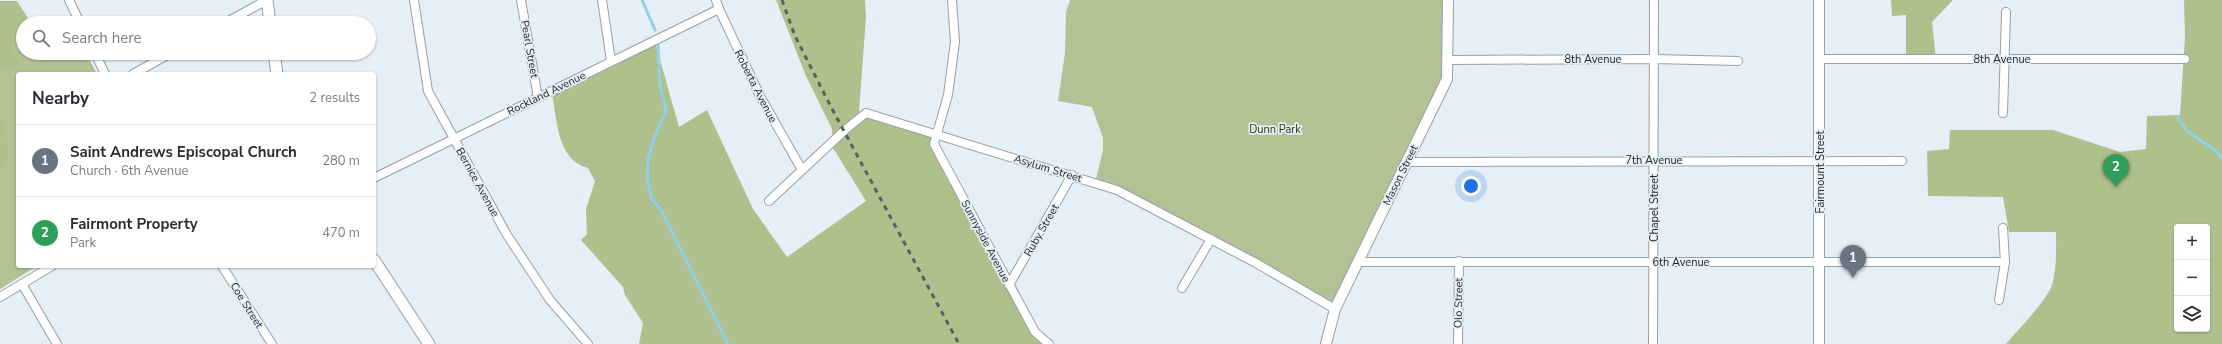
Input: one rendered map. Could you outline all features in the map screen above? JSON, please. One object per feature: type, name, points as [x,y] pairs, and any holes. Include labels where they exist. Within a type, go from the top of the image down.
[{"type":"main road","points":[[267,0],[269,16]]},
{"type":"main road","points":[[275,60],[278,72]]},
{"type":"main road","points":[[376,263],[429,344]]},
{"type":"street","points":[[69,0],[77,16]]},
{"type":"street","points":[[238,16],[267,0]]},
{"type":"street","name":"Bernice Avenue","points":[[414,0],[428,91],[507,235],[550,300],[588,344]]},
{"type":"street","name":"Pearl Street","points":[[521,0],[538,98]]},
{"type":"street","points":[[602,0],[611,61]]},
{"type":"street","name":"Roberta Avenue","points":[[716,0],[760,96],[802,170]]},
{"type":"street","points":[[937,134],[948,95],[955,42],[952,0]]},
{"type":"street","name":"Mason Street","points":[[1326,344],[1335,309],[1447,79],[1448,0]]},
{"type":"street","name":"Chapel Street","points":[[1653,344],[1654,0]]},
{"type":"street","name":"Fairmount Street","points":[[1819,0],[1819,344]]},
{"type":"street","name":"Rockland Avenue","points":[[376,177],[719,9]]},
{"type":"street","points":[[2003,113],[2006,12]]},
{"type":"street","name":"8th Avenue","points":[[1448,60],[1654,59],[1738,61]]},
{"type":"street","name":"8th Avenue","points":[[1820,59],[2185,59]]},
{"type":"street","points":[[98,60],[104,72]]},
{"type":"street","points":[[137,72],[158,60]]},
{"type":"street","name":"Asylum Street","points":[[769,201],[866,113],[1117,190],[1211,239],[1335,309]]},
{"type":"street","name":"Sunnyside Avenue","points":[[937,134],[934,144],[1009,286],[1035,332],[1049,344]]},
{"type":"street","name":"7th Avenue","points":[[1406,162],[1654,160],[1902,161]]},
{"type":"street","name":"Ruby Street","points":[[1009,286],[1072,176]]},
{"type":"street","points":[[1999,300],[2005,262],[2003,228]]},
{"type":"street","points":[[1182,288],[1211,239]]},
{"type":"street","name":"Olo Street","points":[[1458,344],[1459,261]]},
{"type":"street","name":"6th Avenue","points":[[1358,262],[2005,262]]},
{"type":"street","points":[[0,297],[49,268]]},
{"type":"street","name":"Coe Street","points":[[223,268],[272,344]]},
{"type":"street","points":[[22,284],[57,344]]},
{"type":"green space","points":[[776,0],[865,0],[866,17],[858,125],[873,113],[937,132],[933,145],[1046,344],[639,344],[643,323],[625,295],[623,287],[581,240],[587,234],[586,209],[595,181],[588,168],[578,164],[570,157],[564,148],[557,126],[552,93],[655,42],[679,127],[707,110],[753,209],[787,257],[866,201],[833,148],[832,129],[806,76]]},
{"type":"green space","name":"Dunn Park","points":[[1070,0],[1446,0],[1443,80],[1333,305],[1095,183],[1103,150],[1103,138],[1092,107],[1058,101],[1065,53],[1066,12]]},
{"type":"green space","points":[[1891,0],[1953,0],[1932,22],[1936,60],[1906,61],[1906,15],[1892,16]]},
{"type":"green space","points":[[2184,0],[2222,0],[2222,344],[2006,344],[2038,307],[2052,285],[2055,266],[2056,232],[2009,232],[2003,197],[1928,196],[1927,151],[1949,149],[1950,130],[2053,130],[2120,152],[2146,149],[2147,116],[2180,115],[2185,37]]},
{"type":"green space","points":[[0,1],[17,1],[27,16],[16,16],[16,47],[12,48],[18,64],[0,71]]},
{"type":"green space","points":[[0,17],[12,48],[16,47],[16,60],[90,60],[96,72],[16,72],[16,268],[34,268],[0,289]]},
{"type":"green space","points":[[0,117],[8,144],[8,152],[5,164],[0,168]]},
{"type":"waterway","points":[[642,0],[655,30]]},
{"type":"waterway","points":[[658,45],[660,85],[666,110],[654,139],[648,160],[647,179],[652,199],[661,210],[728,344]]},
{"type":"waterway","points":[[2178,118],[2187,131],[2216,151],[2222,159]]},
{"type":"railway","points":[[782,0],[795,36],[831,107],[959,344]]},
{"type":"place","name":"Fairmont Property","points":[[2116,187]]},
{"type":"place","name":"Saint Andrews Episcopal Church","points":[[1853,278]]}]
